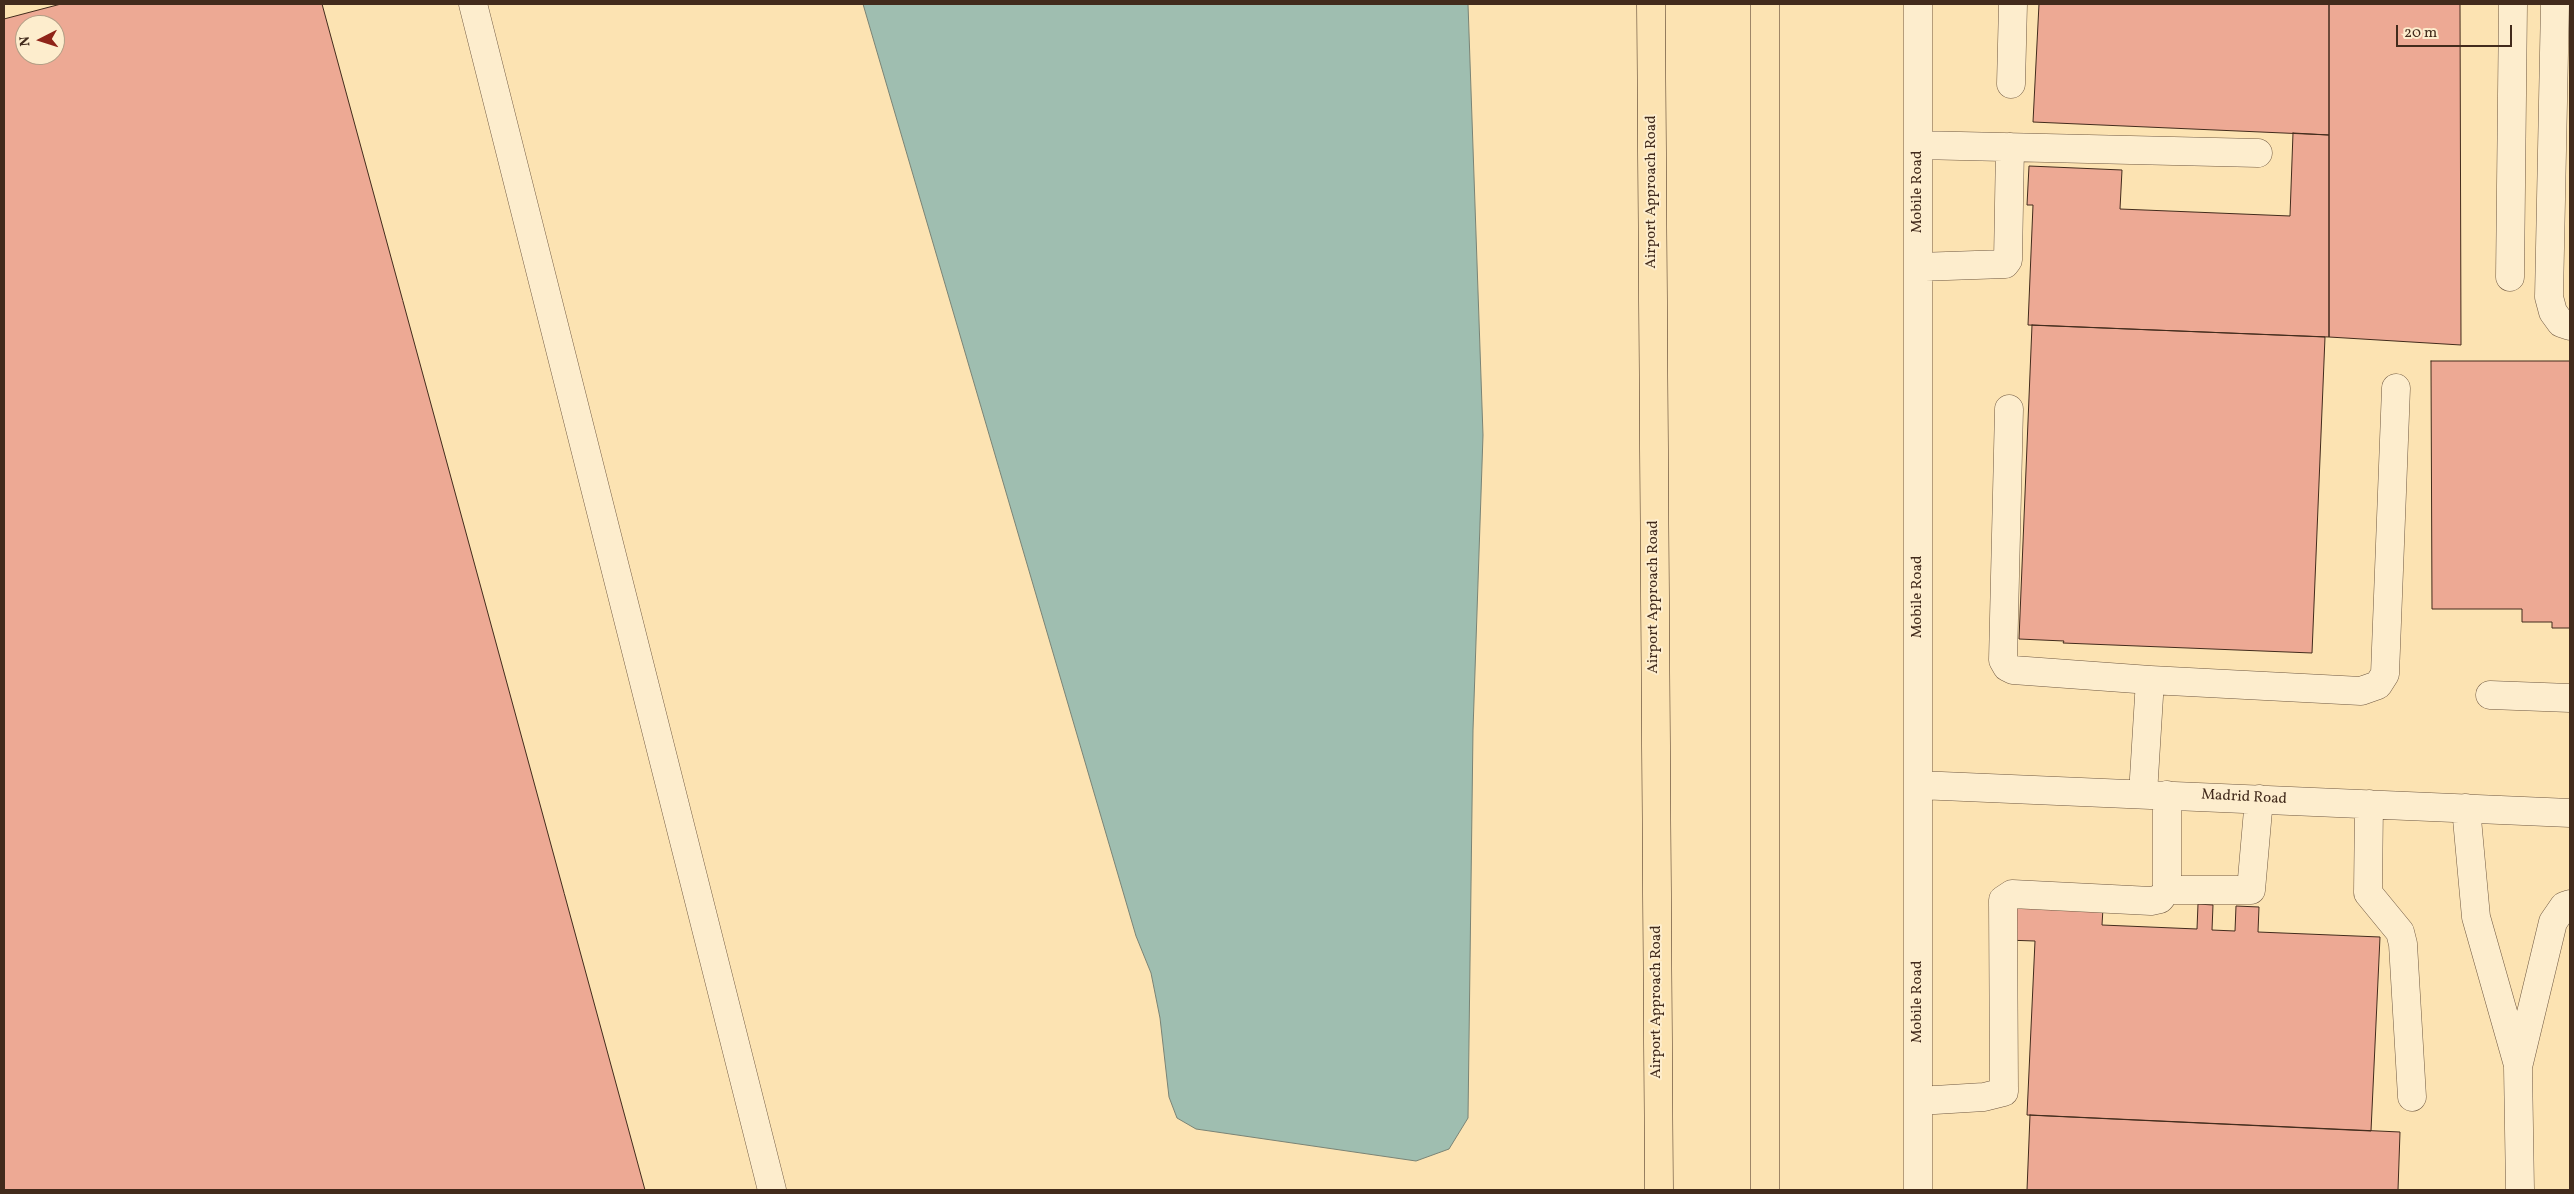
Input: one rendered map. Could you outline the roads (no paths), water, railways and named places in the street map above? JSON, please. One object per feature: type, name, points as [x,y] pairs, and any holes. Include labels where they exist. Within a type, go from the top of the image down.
[{"type":"main road","name":"Airport Approach Road","points":[[1651,4],[1659,1190]]},
{"type":"main road","points":[[1765,4],[1765,1190]]},
{"type":"street","points":[[473,4],[772,1190]]},
{"type":"street","name":"Mobile Road","points":[[1918,4],[1918,1190]]},
{"type":"street","points":[[2011,84],[2013,4]]},
{"type":"street","points":[[2510,277],[2512,4]]},
{"type":"street","points":[[2555,4],[2550,297],[2553,312],[2561,322],[2570,326]]},
{"type":"street","points":[[1918,145],[2258,153]]},
{"type":"street","points":[[1918,267],[2001,266],[2007,262],[2010,147]]},
{"type":"street","points":[[2009,409],[2003,660],[2007,666],[2013,670],[2150,680],[2361,691],[2378,685],[2384,674],[2396,388]]},
{"type":"street","points":[[1918,1101],[1984,1097],[2004,1092],[2002,905],[2006,896],[2012,894],[2151,901],[2160,899],[2167,890],[2155,794],[2150,680]]},
{"type":"street","points":[[2490,695],[2570,698]]},
{"type":"street","name":"Madrid Road","points":[[1918,785],[2570,813]]},
{"type":"street","points":[[2167,890],[2251,890],[2259,799]]},
{"type":"street","points":[[2369,804],[2368,893],[2400,932],[2403,944],[2412,1097]]},
{"type":"street","points":[[2466,808],[2476,917],[2518,1067]]},
{"type":"street","points":[[2520,1190],[2518,1067],[2553,922],[2564,906],[2570,904]]}]
